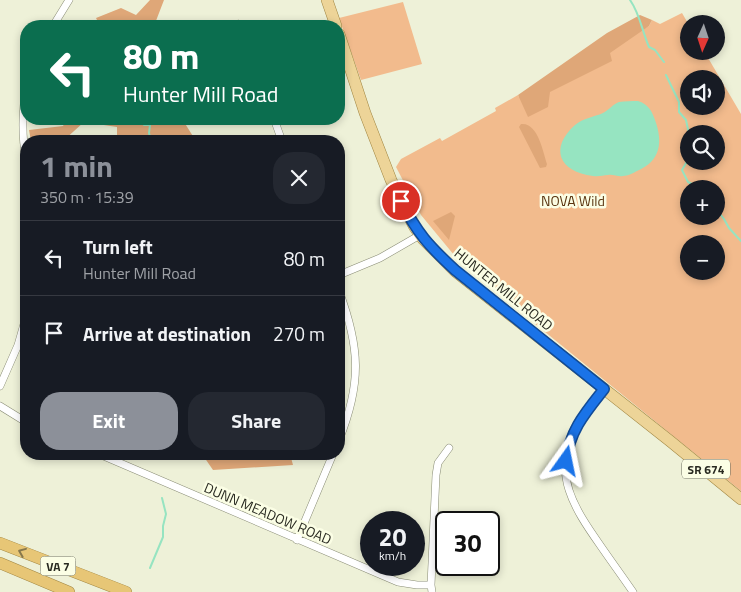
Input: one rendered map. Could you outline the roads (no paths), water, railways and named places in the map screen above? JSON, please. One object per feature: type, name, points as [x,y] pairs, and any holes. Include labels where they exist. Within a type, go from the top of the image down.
[{"type":"highway","name":"VA 7","points":[[0,543],[126,592]]},
{"type":"highway","name":"VA 7","points":[[0,563],[69,592]]},
{"type":"main road","points":[[327,0],[334,20]]},
{"type":"main road","name":"HUNTER MILL ROAD","points":[[345,52],[365,113],[391,180],[420,235],[455,270],[670,440],[741,499]]},
{"type":"street","points":[[56,20],[69,0]]},
{"type":"street","points":[[345,273],[380,258],[420,235]]},
{"type":"street","points":[[345,309],[351,328],[356,364],[354,391],[345,424]]},
{"type":"street","points":[[0,386],[20,338]]},
{"type":"street","points":[[604,389],[575,427],[567,449],[565,474],[570,496],[582,520],[633,592]]},
{"type":"street","points":[[0,406],[20,418]]},
{"type":"street","points":[[432,588],[436,475],[438,463],[449,448]]},
{"type":"street","name":"DUNN MEADOW ROAD","points":[[113,460],[398,582],[432,588]]},
{"type":"street","points":[[297,540],[330,460]]},
{"type":"waterway","points":[[630,0],[639,17],[649,47],[655,50],[664,62]]},
{"type":"waterway","points":[[666,75],[679,102],[679,112],[686,120],[687,125]]},
{"type":"waterway","points":[[144,125],[150,125]]},
{"type":"waterway","points":[[150,125],[150,135]]},
{"type":"waterway","points":[[682,170],[687,180]]},
{"type":"waterway","points":[[725,221],[741,241]]},
{"type":"waterway","points":[[150,568],[163,537],[166,514],[162,498]]},
{"type":"park label","name":"NOVA Wild","points":[[573,200]]}]
